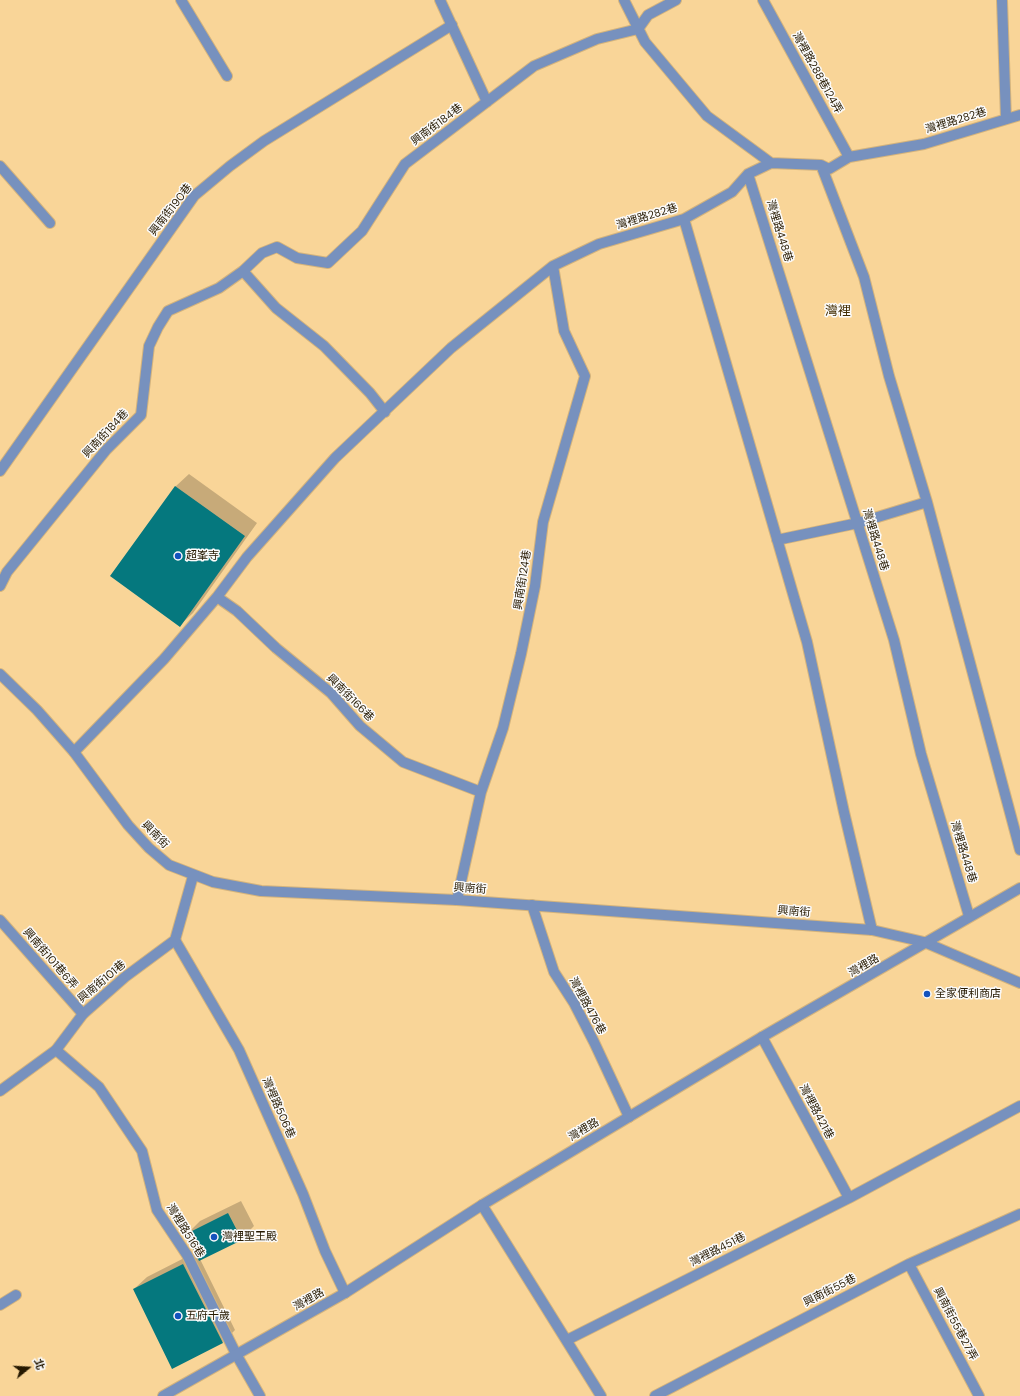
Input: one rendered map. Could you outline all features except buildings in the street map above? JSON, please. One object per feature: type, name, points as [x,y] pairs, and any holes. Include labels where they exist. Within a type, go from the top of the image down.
[{"type":"street","points":[[181,0],[227,76]]},
{"type":"street","points":[[440,0],[487,102]]},
{"type":"street","points":[[624,0],[645,42],[707,116],[771,163]]},
{"type":"street","points":[[638,29],[648,15],[676,0]]},
{"type":"street","name":"灣裡路288巷124弄","points":[[763,0],[849,157]]},
{"type":"street","points":[[1002,0],[1006,119]]},
{"type":"street","name":"興南街190巷","points":[[0,470],[194,196],[230,166],[264,141],[452,25]]},
{"type":"street","name":"興南街184巷","points":[[0,586],[7,572],[106,450],[141,415],[149,346],[168,311],[219,288],[262,253],[277,247],[297,258],[328,263],[362,231],[404,164],[534,66],[596,39],[638,29]]},
{"type":"street","name":"灣裡路282巷","points":[[385,412],[451,348],[553,266],[599,244],[684,219],[732,192],[748,174],[771,163],[821,165],[829,169],[849,157],[924,144],[1020,115]]},
{"type":"street","points":[[821,165],[864,277],[889,376],[927,502],[1020,850]]},
{"type":"street","points":[[0,166],[50,223]]},
{"type":"street","name":"灣裡路448巷","points":[[748,174],[894,640],[921,754],[969,916]]},
{"type":"street","points":[[684,219],[807,642],[844,812],[872,930]]},
{"type":"street","name":"興南街124巷","points":[[457,900],[481,792],[503,728],[535,586],[543,522],[585,376],[564,330],[553,266]]},
{"type":"street","points":[[74,752],[164,659],[217,597],[247,557],[335,458],[385,412],[370,393],[324,346],[276,308],[243,270]]},
{"type":"street","points":[[777,540],[858,523],[927,502]]},
{"type":"street","name":"興南街166巷","points":[[217,597],[237,611],[276,648],[331,693],[360,726],[403,762],[481,792]]},
{"type":"street","name":"興南街","points":[[0,674],[37,710],[74,752],[128,825],[149,848],[169,865],[193,876],[227,886],[261,892],[457,900],[872,930],[924,942],[1020,983]]},
{"type":"street","points":[[175,940],[193,876]]},
{"type":"street","name":"灣裡路","points":[[163,1396],[345,1293],[482,1205],[762,1038],[895,962],[924,942],[1020,888]]},
{"type":"street","name":"灣裡路476巷","points":[[532,905],[554,972],[574,1003],[629,1117]]},
{"type":"street","name":"興南街101巷6弄","points":[[0,920],[82,1014]]},
{"type":"street","name":"興南街101巷","points":[[1,1089],[56,1050],[82,1014],[125,977],[175,940]]},
{"type":"street","name":"灣裡路506巷","points":[[175,940],[239,1050],[303,1194],[325,1251],[345,1293]]},
{"type":"street","name":"灣裡路421巷","points":[[762,1038],[849,1198]]},
{"type":"street","name":"灣裡路516巷","points":[[56,1050],[100,1087],[142,1151],[157,1210],[187,1255],[236,1354],[260,1396]]},
{"type":"street","name":"灣裡路451巷","points":[[567,1340],[849,1198],[1020,1106]]},
{"type":"street","points":[[482,1205],[601,1396]]},
{"type":"street","name":"興南街55巷","points":[[655,1396],[909,1264],[1020,1214]]},
{"type":"street","name":"興南街55巷27弄","points":[[909,1264],[979,1396]]},
{"type":"street","points":[[0,1305],[16,1296]]},
{"type":"place","name":"超峯寺","points":[[178,556]]},
{"type":"place","name":"全家便利商店","points":[[927,994]]},
{"type":"place","name":"灣裡聖王殿","points":[[214,1237]]},
{"type":"place","name":"五府千歲","points":[[178,1316]]},
{"type":"district","name":"灣裡","points":[[838,312]]}]
